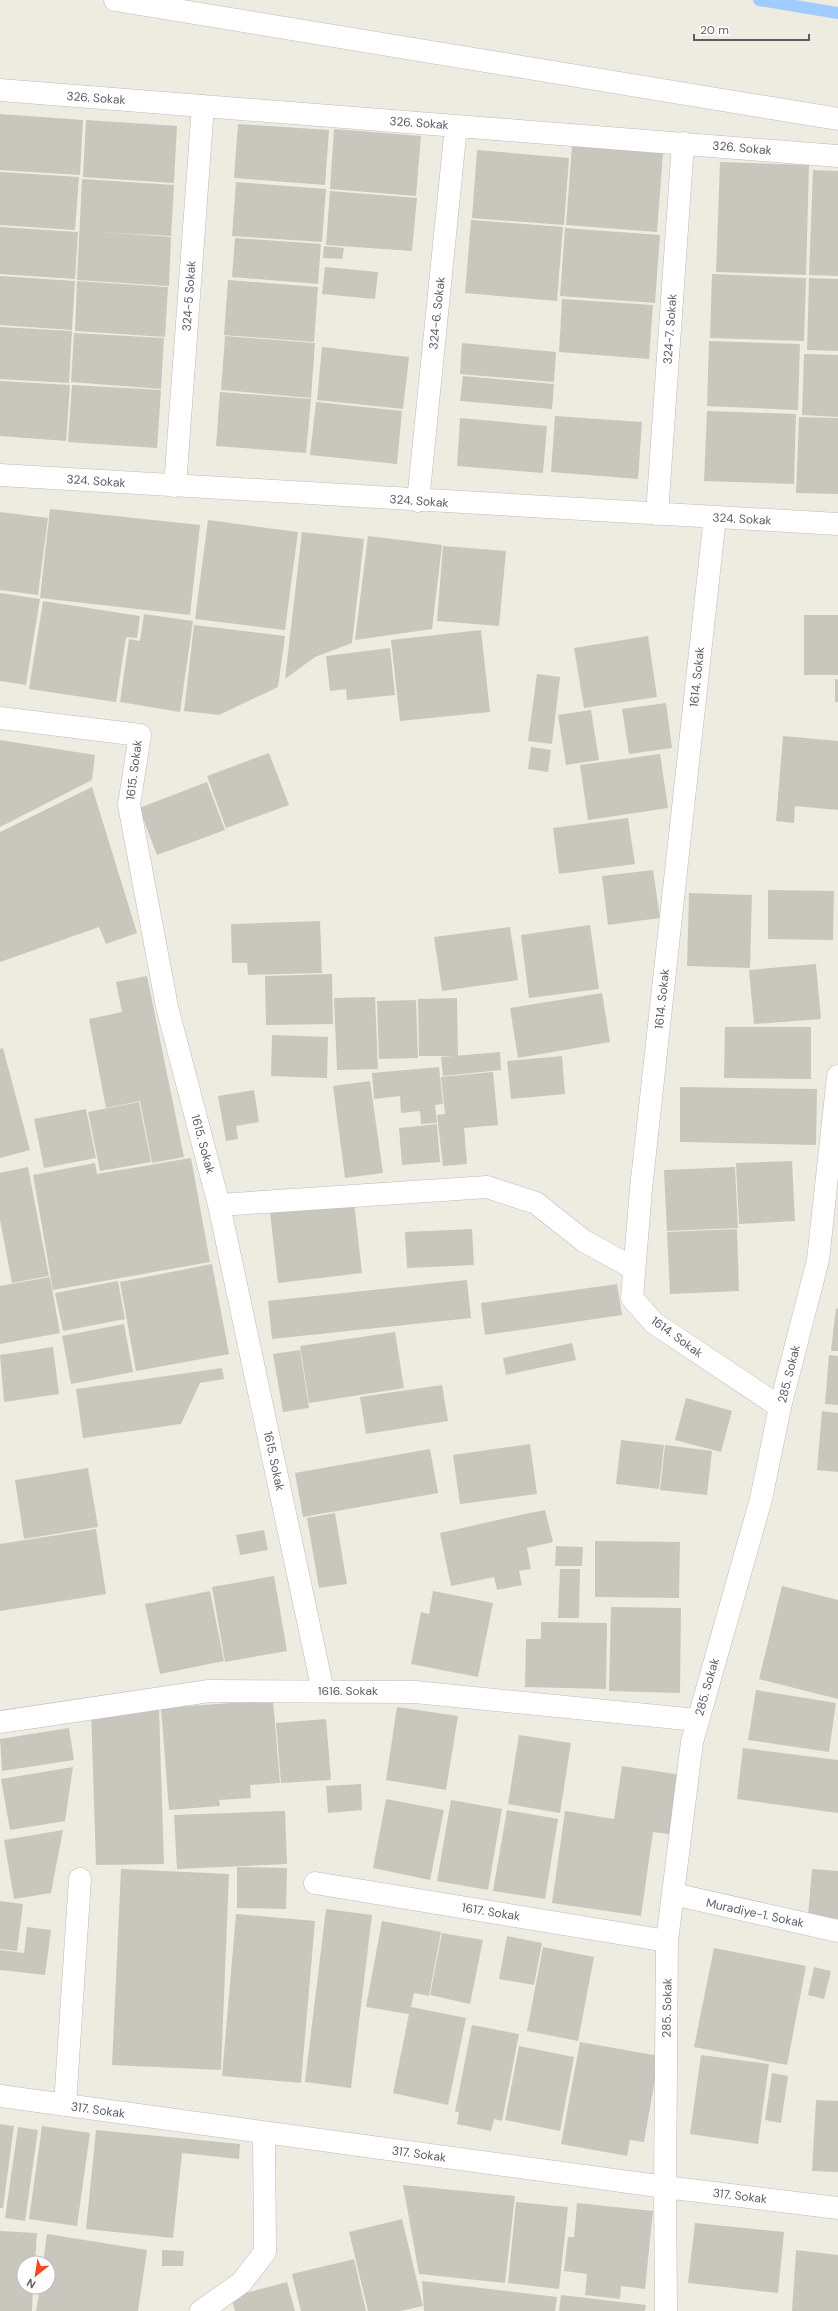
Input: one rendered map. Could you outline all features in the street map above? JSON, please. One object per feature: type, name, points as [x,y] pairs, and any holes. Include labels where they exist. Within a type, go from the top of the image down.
[{"type":"street","points":[[115,0],[838,118]]},
{"type":"street","name":"326. Sokak","points":[[0,90],[838,156]]},
{"type":"street","name":"324-5 Sokak","points":[[175,486],[203,106]]},
{"type":"street","name":"324-6. Sokak","points":[[418,501],[456,126]]},
{"type":"street","name":"324-7. Sokak","points":[[657,514],[683,143]]},
{"type":"street","name":"324. Sokak","points":[[0,475],[418,501],[838,524]]},
{"type":"street","name":"1614. Sokak","points":[[715,517],[632,1298],[654,1323],[780,1407]]},
{"type":"street","name":"1615. Sokak","points":[[0,718],[140,735],[129,805],[167,1007],[219,1205],[323,1691]]},
{"type":"street","name":"285. Sokak","points":[[666,2311],[665,2187],[667,1941],[692,1742],[761,1499],[780,1407],[818,1260],[838,1076]]},
{"type":"street","points":[[219,1205],[487,1188],[536,1203],[584,1241],[634,1268]]},
{"type":"street","name":"1616. Sokak","points":[[0,1722],[209,1691],[415,1692],[697,1720]]},
{"type":"street","points":[[65,2105],[80,1879]]},
{"type":"street","name":"1617. Sokak","points":[[315,1883],[667,1941]]},
{"type":"street","name":"Muradiye-1. Sokak","points":[[673,1894],[838,1931]]},
{"type":"street","name":"317. Sokak","points":[[0,2096],[264,2134],[665,2187],[838,2208]]},
{"type":"street","points":[[201,2311],[241,2283],[265,2252],[264,2134]]},
{"type":"building","points":[[0,114],[83,120],[80,175],[0,170]]},
{"type":"building","points":[[86,120],[177,126],[174,183],[83,177]]},
{"type":"building","points":[[238,124],[329,130],[325,185],[234,178]]},
{"type":"building","points":[[334,129],[421,136],[416,196],[330,189]]},
{"type":"building","points":[[572,146],[663,153],[657,232],[566,225]]},
{"type":"building","points":[[477,150],[569,158],[564,225],[472,218]]},
{"type":"building","points":[[720,162],[809,165],[806,275],[716,272]]},
{"type":"building","points":[[813,170],[838,171],[838,276],[809,275]]},
{"type":"building","points":[[0,172],[79,177],[75,230],[0,225]]},
{"type":"building","points":[[82,179],[174,185],[171,236],[98,232],[171,237],[169,286],[77,280]]},
{"type":"building","points":[[236,182],[326,189],[322,242],[232,236]]},
{"type":"building","points":[[330,191],[417,198],[412,251],[326,245]]},
{"type":"building","points":[[471,220],[563,227],[557,301],[465,293]]},
{"type":"building","points":[[0,227],[78,232],[75,279],[0,274]]},
{"type":"building","points":[[565,228],[660,235],[655,303],[560,296]]},
{"type":"building","points":[[235,238],[321,244],[318,284],[232,277]]},
{"type":"building","points":[[324,246],[344,248],[342,259],[323,258]]},
{"type":"building","points":[[325,267],[378,272],[375,299],[322,294]]},
{"type":"building","points":[[712,274],[806,278],[804,341],[710,338]]},
{"type":"building","points":[[0,276],[75,281],[72,330],[0,325]]},
{"type":"building","points":[[809,278],[838,279],[838,351],[807,350]]},
{"type":"building","points":[[228,280],[318,287],[314,342],[224,335]]},
{"type":"building","points":[[77,281],[168,287],[165,337],[75,331]]},
{"type":"building","points":[[562,299],[653,305],[649,359],[559,352]]},
{"type":"building","points":[[0,327],[72,331],[69,383],[0,379]]},
{"type":"building","points":[[74,333],[164,338],[161,389],[71,382]]},
{"type":"building","points":[[225,336],[315,343],[311,398],[221,390]]},
{"type":"building","points":[[709,341],[800,344],[798,410],[707,406]]},
{"type":"building","points":[[462,343],[556,352],[554,382],[460,374]]},
{"type":"building","points":[[322,347],[409,357],[403,409],[317,400]]},
{"type":"building","points":[[804,354],[838,355],[838,417],[802,415]]},
{"type":"building","points":[[463,376],[554,384],[552,409],[460,401]]},
{"type":"building","points":[[0,381],[70,385],[66,441],[0,436]]},
{"type":"building","points":[[72,385],[161,390],[157,448],[68,442]]},
{"type":"building","points":[[220,392],[311,399],[306,453],[216,446]]},
{"type":"building","points":[[316,402],[402,411],[397,464],[310,455]]},
{"type":"building","points":[[707,411],[796,414],[794,484],[704,481]]},
{"type":"building","points":[[555,416],[642,422],[638,479],[551,472]]},
{"type":"building","points":[[799,417],[838,418],[838,494],[796,493]]},
{"type":"building","points":[[460,418],[547,426],[543,473],[457,466]]},
{"type":"building","points":[[50,509],[200,525],[190,615],[40,598]]},
{"type":"building","points":[[0,512],[48,518],[38,595],[0,590]]},
{"type":"building","points":[[208,520],[298,532],[285,630],[195,619]]},
{"type":"building","points":[[302,532],[364,539],[352,643],[315,657],[285,679]]},
{"type":"building","points":[[368,536],[442,545],[432,629],[355,640]]},
{"type":"building","points":[[443,546],[506,551],[499,626],[437,621]]},
{"type":"building","points":[[0,593],[40,599],[26,685],[0,681]]},
{"type":"building","points":[[43,601],[140,616],[137,638],[126,637],[116,702],[29,689]]},
{"type":"building","points":[[144,614],[193,621],[180,712],[120,702],[129,639],[140,641]]},
{"type":"building","points":[[804,615],[838,615],[838,675],[804,675]]},
{"type":"building","points":[[194,625],[285,636],[278,687],[219,715],[184,711]]},
{"type":"building","points":[[481,630],[490,712],[400,721],[391,640]]},
{"type":"building","points":[[648,636],[657,697],[584,708],[574,648]]},
{"type":"building","points":[[390,648],[395,695],[347,700],[346,689],[330,691],[326,656]]},
{"type":"building","points":[[537,674],[560,677],[552,744],[528,741]]},
{"type":"building","points":[[835,679],[838,680],[838,702],[835,702]]},
{"type":"building","points":[[666,703],[672,748],[629,754],[622,709]]},
{"type":"building","points":[[591,710],[599,760],[566,765],[558,715]]},
{"type":"building","points":[[783,736],[838,741],[838,810],[795,806],[794,823],[776,821]]},
{"type":"building","points":[[0,740],[95,755],[92,780],[0,827]]},
{"type":"building","points":[[531,747],[551,750],[548,772],[528,769]]},
{"type":"building","points":[[269,753],[289,805],[226,828],[207,776]]},
{"type":"building","points":[[660,754],[668,808],[588,820],[580,765]]},
{"type":"building","points":[[207,782],[225,830],[157,855],[139,808]]},
{"type":"building","points":[[92,787],[137,933],[106,944],[99,927],[0,962],[0,832]]},
{"type":"building","points":[[628,818],[635,864],[559,874],[553,828]]},
{"type":"building","points":[[653,870],[660,918],[608,925],[602,876]]},
{"type":"building","points":[[768,890],[834,891],[833,940],[768,939]]},
{"type":"building","points":[[689,893],[752,895],[750,968],[687,966]]},
{"type":"building","points":[[320,921],[322,973],[248,975],[247,963],[232,963],[231,924]]},
{"type":"building","points":[[590,925],[599,989],[529,998],[521,935]]},
{"type":"building","points":[[510,927],[518,980],[442,991],[434,937]]},
{"type":"building","points":[[816,964],[821,1019],[754,1024],[749,970]]},
{"type":"building","points":[[332,974],[333,1024],[266,1025],[265,976]]},
{"type":"building","points":[[147,976],[184,1157],[152,1163],[140,1101],[106,1108],[89,1019],[122,1012],[116,982]]},
{"type":"building","points":[[602,993],[610,1042],[518,1058],[510,1008]]},
{"type":"building","points":[[375,997],[378,1069],[337,1070],[334,998]]},
{"type":"building","points":[[457,998],[458,1056],[419,1056],[418,999]]},
{"type":"building","points":[[416,1000],[418,1058],[379,1059],[377,1001]]},
{"type":"building","points":[[725,1027],[811,1027],[811,1079],[724,1078]]},
{"type":"building","points":[[272,1035],[328,1037],[327,1078],[271,1076]]},
{"type":"building","points":[[3,1048],[30,1150],[0,1158],[0,1049]]},
{"type":"building","points":[[500,1052],[501,1070],[443,1076],[441,1057]]},
{"type":"building","points":[[562,1056],[565,1094],[511,1099],[507,1061]]},
{"type":"building","points":[[439,1067],[443,1104],[435,1105],[437,1123],[421,1124],[420,1111],[401,1113],[400,1096],[374,1099],[372,1073]]},
{"type":"building","points":[[493,1072],[498,1125],[464,1128],[467,1164],[443,1166],[437,1115],[445,1114],[441,1077]]},
{"type":"building","points":[[370,1081],[383,1173],[345,1178],[333,1086]]},
{"type":"building","points":[[680,1087],[817,1089],[816,1145],[680,1142]]},
{"type":"building","points":[[254,1090],[259,1122],[236,1126],[238,1139],[226,1141],[218,1096]]},
{"type":"building","points":[[139,1102],[151,1162],[100,1171],[88,1112]]},
{"type":"building","points":[[86,1109],[96,1158],[44,1168],[34,1119]]},
{"type":"building","points":[[437,1124],[440,1162],[402,1165],[399,1128]]},
{"type":"building","points":[[191,1158],[210,1262],[53,1290],[33,1175],[95,1163],[97,1174]]},
{"type":"building","points":[[792,1161],[795,1221],[739,1224],[736,1163]]},
{"type":"building","points":[[28,1167],[49,1276],[12,1283],[0,1220],[0,1173]]},
{"type":"building","points":[[735,1167],[738,1228],[667,1231],[664,1170]]},
{"type":"building","points":[[354,1202],[362,1273],[278,1283],[270,1212]]},
{"type":"building","points":[[472,1229],[474,1265],[407,1268],[405,1232]]},
{"type":"building","points":[[737,1229],[739,1291],[670,1294],[667,1232]]},
{"type":"building","points":[[212,1264],[229,1354],[136,1371],[120,1282]]},
{"type":"building","points":[[50,1277],[60,1333],[0,1344],[0,1286]]},
{"type":"building","points":[[467,1280],[471,1318],[272,1339],[268,1301]]},
{"type":"building","points":[[118,1281],[125,1319],[63,1331],[55,1293]]},
{"type":"building","points":[[617,1284],[622,1315],[485,1335],[481,1303]]},
{"type":"building","points":[[836,1308],[838,1309],[838,1351],[831,1351]]},
{"type":"building","points":[[124,1324],[133,1372],[71,1384],[62,1336]]},
{"type":"building","points":[[395,1332],[404,1388],[309,1403],[300,1346]]},
{"type":"building","points":[[572,1343],[576,1360],[506,1375],[503,1358]]},
{"type":"building","points":[[53,1347],[59,1394],[4,1402],[0,1355]]},
{"type":"building","points":[[300,1350],[309,1408],[283,1412],[273,1354]]},
{"type":"building","points":[[829,1355],[838,1356],[838,1405],[825,1404]]},
{"type":"building","points":[[222,1368],[224,1379],[200,1383],[181,1424],[83,1438],[76,1389]]},
{"type":"building","points":[[442,1385],[448,1421],[366,1434],[360,1397]]},
{"type":"building","points":[[686,1398],[732,1411],[721,1452],[675,1440]]},
{"type":"building","points":[[822,1411],[838,1413],[838,1472],[817,1470]]},
{"type":"building","points":[[621,1440],[664,1445],[659,1489],[616,1484]]},
{"type":"building","points":[[530,1444],[537,1494],[460,1504],[453,1455]]},
{"type":"building","points":[[665,1445],[712,1451],[707,1495],[660,1490]]},
{"type":"building","points":[[430,1449],[438,1493],[303,1517],[295,1473]]},
{"type":"building","points":[[88,1468],[98,1527],[24,1539],[15,1480]]},
{"type":"building","points":[[545,1510],[553,1542],[527,1548],[531,1569],[519,1571],[522,1585],[497,1590],[494,1577],[451,1586],[440,1533]]},
{"type":"building","points":[[335,1513],[347,1584],[319,1588],[307,1518]]},
{"type":"building","points":[[96,1529],[106,1594],[0,1611],[0,1544]]},
{"type":"building","points":[[264,1530],[268,1550],[240,1555],[236,1535]]},
{"type":"building","points":[[595,1541],[680,1542],[679,1598],[595,1597]]},
{"type":"building","points":[[556,1546],[583,1547],[582,1566],[555,1566]]},
{"type":"building","points":[[560,1569],[580,1569],[579,1618],[558,1618]]},
{"type":"building","points":[[274,1576],[287,1651],[225,1662],[212,1587]]},
{"type":"building","points":[[782,1586],[838,1600],[838,1699],[759,1679]]},
{"type":"building","points":[[210,1591],[224,1661],[160,1674],[145,1604]]},
{"type":"building","points":[[433,1591],[493,1603],[478,1677],[411,1664],[421,1612],[429,1614]]},
{"type":"building","points":[[611,1607],[681,1608],[680,1693],[609,1691]]},
{"type":"building","points":[[541,1622],[607,1623],[606,1689],[525,1687],[526,1639],[541,1639]]},
{"type":"building","points":[[756,1690],[836,1703],[829,1752],[748,1740]]},
{"type":"building","points":[[273,1700],[280,1783],[250,1785],[251,1798],[219,1800],[220,1806],[169,1810],[161,1708]]},
{"type":"building","points":[[397,1707],[458,1716],[446,1790],[386,1780]]},
{"type":"building","points":[[159,1708],[164,1864],[96,1865],[91,1710]]},
{"type":"building","points":[[326,1719],[331,1780],[281,1783],[276,1723]]},
{"type":"building","points":[[69,1728],[74,1760],[2,1771],[0,1739]]},
{"type":"building","points":[[519,1735],[571,1743],[560,1813],[508,1804]]},
{"type":"building","points":[[743,1748],[838,1760],[838,1813],[737,1799]]},
{"type":"building","points":[[622,1766],[682,1775],[674,1835],[653,1832],[641,1916],[552,1903],[565,1811],[614,1819]]},
{"type":"building","points":[[73,1767],[65,1821],[10,1830],[1,1779]]},
{"type":"building","points":[[361,1784],[362,1810],[328,1813],[326,1786]]},
{"type":"building","points":[[386,1799],[444,1810],[430,1880],[373,1868]]},
{"type":"building","points":[[451,1800],[502,1809],[488,1890],[437,1881]]},
{"type":"building","points":[[507,1810],[558,1819],[545,1899],[493,1891]]},
{"type":"building","points":[[285,1811],[287,1864],[177,1869],[174,1815]]},
{"type":"building","points":[[63,1830],[51,1893],[14,1899],[4,1840]]},
{"type":"building","points":[[237,1867],[287,1868],[286,1909],[237,1908]]},
{"type":"building","points":[[121,1869],[229,1874],[221,2070],[112,2065]]},
{"type":"building","points":[[812,1869],[838,1871],[838,1919],[808,1916]]},
{"type":"building","points":[[0,1901],[23,1904],[17,1951],[0,1949]]},
{"type":"building","points":[[326,1909],[372,1915],[351,2088],[305,2082]]},
{"type":"building","points":[[236,1914],[315,1921],[301,2083],[222,2076]]},
{"type":"building","points":[[382,1921],[441,1932],[429,1996],[414,1993],[411,2007],[466,2018],[448,2105],[393,2093],[409,2014],[366,2007]]},
{"type":"building","points":[[27,1927],[51,1930],[45,1975],[0,1970],[0,1950],[24,1953]]},
{"type":"building","points":[[442,1933],[483,1940],[470,2004],[430,1995]]},
{"type":"building","points":[[507,1936],[542,1943],[534,1985],[499,1979]]},
{"type":"building","points":[[543,1947],[594,1957],[578,2041],[527,2031]]},
{"type":"building","points":[[714,1948],[806,1966],[787,2065],[694,2047]]},
{"type":"building","points":[[814,1967],[831,1971],[824,1999],[808,1995]]},
{"type":"building","points":[[472,2025],[519,2034],[502,2121],[494,2119],[491,2131],[457,2124],[459,2112],[455,2112]]},
{"type":"building","points":[[580,2042],[659,2056],[644,2142],[630,2140],[627,2156],[561,2144]]},
{"type":"building","points":[[519,2046],[574,2057],[560,2131],[505,2120]]},
{"type":"building","points":[[701,2055],[769,2064],[758,2144],[690,2134]]},
{"type":"building","points":[[772,2073],[788,2076],[781,2123],[765,2120]]},
{"type":"building","points":[[816,2100],[838,2101],[838,2172],[812,2171]]},
{"type":"building","points":[[0,2124],[14,2126],[3,2208],[0,2208]]},
{"type":"building","points":[[42,2126],[90,2133],[77,2226],[29,2219]]},
{"type":"building","points":[[18,2127],[38,2130],[25,2221],[5,2218]]},
{"type":"building","points":[[96,2130],[240,2144],[239,2159],[182,2153],[173,2238],[86,2229]]},
{"type":"building","points":[[403,2185],[515,2196],[505,2283],[419,2274]]},
{"type":"building","points":[[516,2202],[568,2207],[559,2289],[508,2283]]},
{"type":"building","points":[[577,2203],[653,2211],[645,2289],[621,2286],[620,2299],[585,2295],[587,2274],[564,2271],[568,2237],[574,2237]]},
{"type":"building","points":[[402,2219],[423,2306],[400,2311],[368,2311],[349,2232]]},
{"type":"building","points":[[695,2223],[784,2232],[778,2293],[688,2283]]},
{"type":"building","points":[[0,2231],[37,2233],[36,2255],[16,2255],[16,2295],[33,2295],[32,2311],[0,2311]]},
{"type":"building","points":[[47,2234],[147,2250],[138,2311],[36,2311],[39,2295],[56,2295],[56,2255],[44,2255]]},
{"type":"building","points":[[162,2250],[184,2251],[183,2266],[162,2266]]},
{"type":"building","points":[[796,2250],[838,2255],[838,2311],[792,2311]]},
{"type":"building","points":[[354,2259],[366,2311],[301,2311],[292,2274]]},
{"type":"building","points":[[422,2281],[557,2297],[555,2311],[424,2311]]},
{"type":"building","points":[[287,2282],[295,2311],[235,2311],[231,2297]]},
{"type":"building","points":[[561,2295],[646,2305],[645,2311],[559,2311]]},
{"type":"waterway","points":[[759,0],[838,13]]}]
